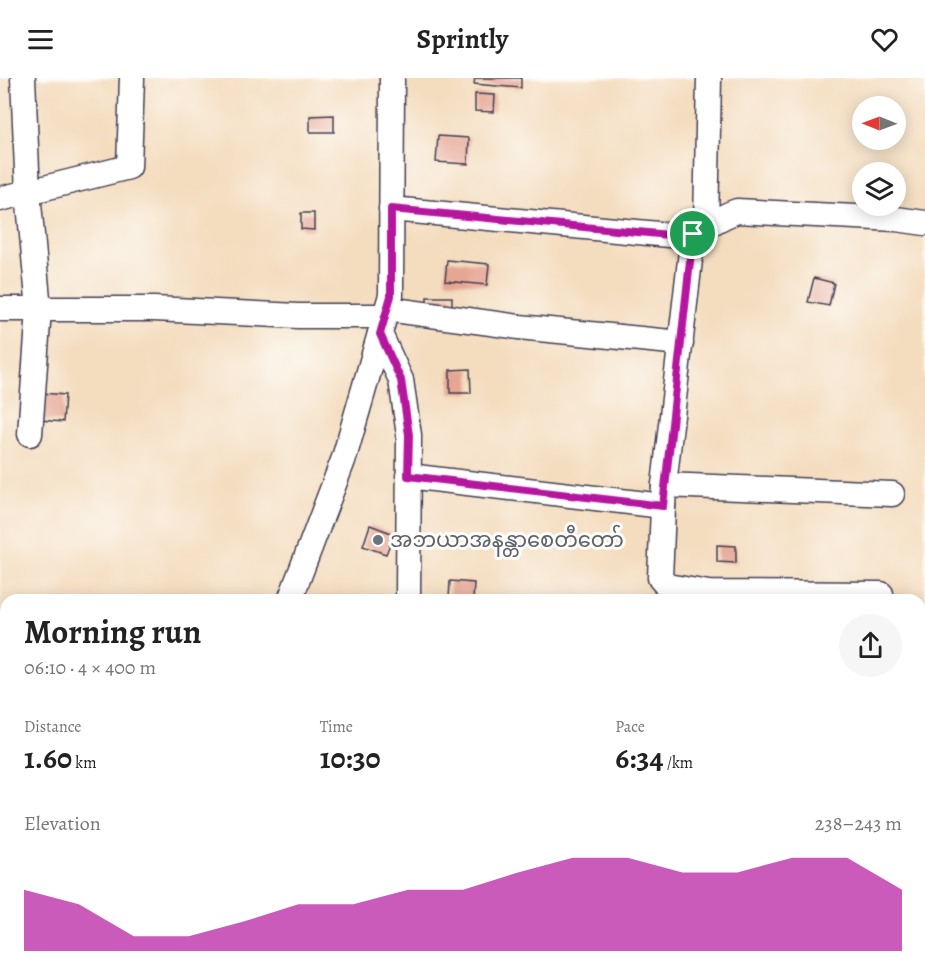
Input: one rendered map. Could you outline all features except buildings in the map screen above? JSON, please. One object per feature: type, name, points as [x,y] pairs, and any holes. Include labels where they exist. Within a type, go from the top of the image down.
[{"type":"street","points":[[23,78],[28,193],[39,309],[30,434]]},
{"type":"street","points":[[0,199],[129,167],[132,78]]},
{"type":"street","points":[[292,594],[344,458],[391,296],[392,78]]},
{"type":"street","points":[[709,78],[700,230],[681,343],[663,496],[658,564],[660,578],[667,586],[709,593],[881,594]]},
{"type":"street","points":[[391,209],[680,236],[700,230],[717,217],[737,211],[896,219],[925,223]]},
{"type":"street","points":[[0,309],[154,309],[384,320],[519,327],[681,343]]},
{"type":"street","points":[[384,320],[401,380],[409,435],[408,594]]},
{"type":"street","points":[[408,476],[663,496],[892,494]]},
{"type":"place","name":"အဘယာအနန္တာစေတီတော်","points":[[378,540]]},
{"type":"route","points":[[391,209],[680,236],[693,234],[663,506],[408,476],[409,435],[401,380],[380,334],[391,296],[391,209]]}]
